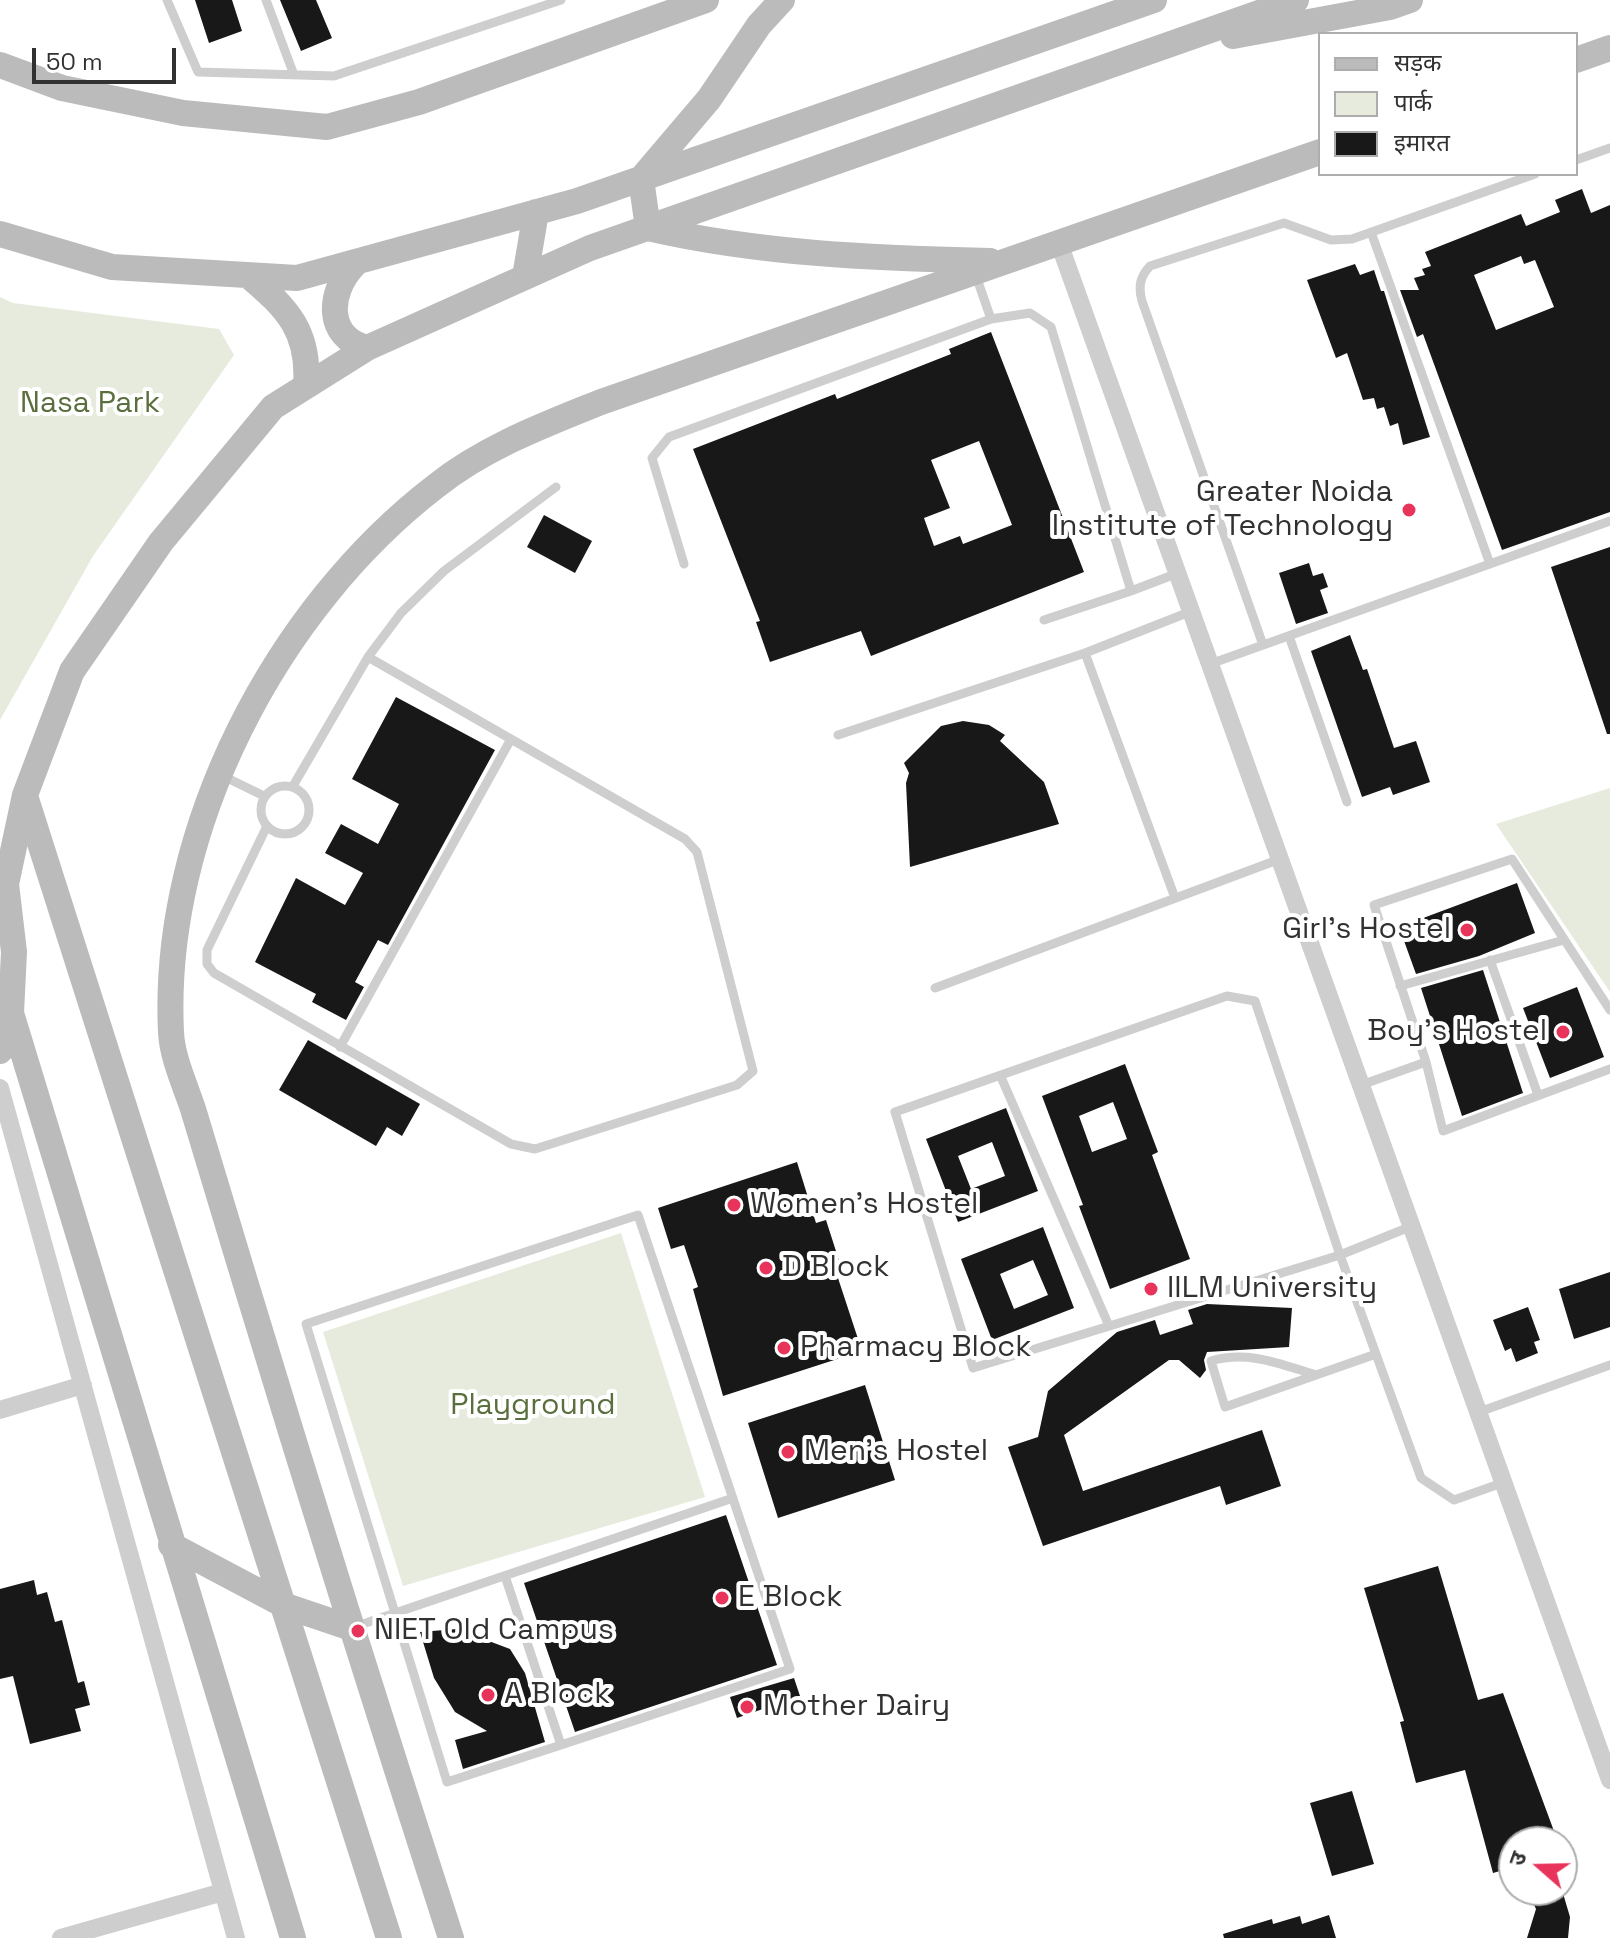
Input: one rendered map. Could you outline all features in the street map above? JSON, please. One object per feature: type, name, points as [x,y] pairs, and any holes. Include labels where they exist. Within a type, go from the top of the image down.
[{"type":"street","points":[[0,65],[62,88],[183,113],[327,127],[419,102],[706,0]]},
{"type":"street","points":[[648,228],[641,179],[701,108],[759,25],[782,0]]},
{"type":"street","points":[[0,1051],[11,1013],[14,952],[6,884],[25,795],[72,671],[161,542],[273,407],[367,348],[590,248],[1296,0]]},
{"type":"street","points":[[1149,52],[1390,7],[1410,0]]},
{"type":"street","points":[[0,234],[112,267],[297,278],[354,265],[641,179],[1145,2]]},
{"type":"street","points":[[1578,59],[1610,48]]},
{"type":"street","points":[[451,1938],[351,1628],[171,1037],[177,934],[187,866],[205,805],[219,774],[281,658],[335,578],[385,527],[439,482],[533,429],[1318,153]]},
{"type":"street","points":[[525,277],[536,212]]},
{"type":"street","points":[[648,228],[709,242],[835,256],[1006,262]]},
{"type":"street","points":[[1059,243],[1610,1780]]},
{"type":"street","points":[[354,265],[337,292],[334,314],[345,337],[367,348]]},
{"type":"street","points":[[249,276],[292,316],[308,361],[306,386]]},
{"type":"street","points":[[25,795],[286,1606],[389,1938]]},
{"type":"street","points":[[11,1013],[293,1938]]},
{"type":"street","points":[[0,1088],[236,1938]]},
{"type":"street","points":[[0,1410],[83,1385]]},
{"type":"street","points":[[171,1545],[286,1606],[351,1628]]},
{"type":"street","points":[[61,1938],[223,1892]]},
{"type":"lane","points":[[167,0],[198,72],[334,76],[561,0]]},
{"type":"lane","points":[[266,0],[294,75]]},
{"type":"lane","points":[[1578,159],[1610,148]]},
{"type":"lane","points":[[1263,645],[1142,301],[1139,283],[1150,266],[1275,224],[1294,225],[1340,241],[1529,176]]},
{"type":"lane","points":[[1371,232],[1490,564]]},
{"type":"lane","points":[[975,272],[991,319]]},
{"type":"lane","points":[[684,564],[652,458],[669,437],[991,319],[1030,313],[1051,327],[1131,591]]},
{"type":"lane","points":[[293,786],[368,657],[401,613],[444,571],[556,487]]},
{"type":"lane","points":[[1210,664],[1610,521]]},
{"type":"lane","points":[[1044,620],[1178,573]]},
{"type":"lane","points":[[838,735],[1085,653],[1192,611]]},
{"type":"lane","points":[[1289,636],[1347,802]]},
{"type":"lane","points":[[1085,653],[1175,898]]},
{"type":"lane","points":[[267,826],[211,938],[207,964],[228,984],[524,1149],[535,1149],[737,1085],[753,1071],[697,852],[685,839],[368,657]]},
{"type":"lane","points":[[340,1047],[511,739]]},
{"type":"lane","points":[[219,774],[264,796]]},
{"type":"lane","points":[[277,786],[293,786],[309,803],[303,826],[289,834],[267,826],[261,811],[264,796],[277,786]]},
{"type":"lane","points":[[935,988],[1280,859]]},
{"type":"lane","points":[[1610,1010],[1512,859],[1374,905],[1426,1062],[1443,1131],[1610,1069]]},
{"type":"lane","points":[[1400,986],[1564,940]]},
{"type":"lane","points":[[1490,960],[1538,1095]]},
{"type":"lane","points":[[1412,1226],[1340,1255],[973,1368],[895,1112],[1227,996],[1255,1001],[1340,1255],[1421,1478],[1454,1500],[1502,1483]]},
{"type":"lane","points":[[1361,1085],[1426,1062]]},
{"type":"lane","points":[[1001,1077],[1109,1326]]},
{"type":"lane","points":[[638,1215],[790,1669],[447,1782],[391,1611],[306,1324],[638,1215]]},
{"type":"lane","points":[[1316,1375],[1252,1356],[1229,1356],[1211,1361],[1225,1407],[1376,1354]]},
{"type":"lane","points":[[1479,1412],[1610,1365]]},
{"type":"lane","points":[[351,1628],[391,1611],[505,1576],[733,1498]]},
{"type":"lane","points":[[505,1576],[561,1745]]},
{"type":"green space","name":"Nasa Park","points":[[0,297],[13,303],[219,329],[234,355],[93,556],[0,720]]},
{"type":"green space","points":[[1610,788],[1610,992],[1496,824]]},
{"type":"green space","name":"Playground","points":[[621,1233],[705,1497],[403,1586],[323,1332]]},
{"type":"building","points":[[195,0],[232,0],[242,31],[209,43]]},
{"type":"building","points":[[280,0],[316,0],[332,38],[301,51]]},
{"type":"building","points":[[1582,189],[1591,213],[1610,205],[1610,512],[1502,550],[1423,334],[1417,337],[1400,290],[1419,290],[1414,278],[1425,275],[1422,269],[1431,266],[1425,252],[1521,214],[1526,226],[1560,212],[1555,200]],"holes":[[[1521,256],[1524,264],[1535,260],[1554,307],[1496,330],[1474,275]]]},
{"type":"building","points":[[1355,264],[1360,275],[1374,270],[1381,291],[1384,291],[1430,437],[1403,445],[1398,423],[1390,426],[1384,407],[1377,409],[1374,398],[1363,400],[1347,353],[1336,358],[1307,280]]},
{"type":"building","points":[[991,332],[1084,572],[871,656],[861,631],[770,662],[756,622],[760,621],[693,449],[835,394],[837,399],[951,354],[949,349]],"holes":[[[979,441],[1012,525],[963,544],[960,536],[934,546],[924,518],[950,508],[931,460]]]},
{"type":"building","points":[[544,515],[592,541],[575,573],[527,547]]},
{"type":"building","points":[[1610,547],[1610,734],[1607,734],[1551,567]]},
{"type":"building","points":[[1309,563],[1313,576],[1323,573],[1328,587],[1320,590],[1328,613],[1296,624],[1279,573]]},
{"type":"building","points":[[1350,635],[1363,670],[1367,669],[1394,748],[1416,741],[1430,782],[1393,795],[1390,787],[1362,797],[1311,651]]},
{"type":"building","points":[[396,697],[495,750],[388,945],[378,940],[355,982],[364,987],[346,1020],[312,1002],[316,994],[255,962],[296,878],[345,905],[363,873],[325,853],[341,824],[378,844],[399,804],[352,779]]},
{"type":"building","points":[[963,721],[989,725],[1005,735],[1000,741],[1044,782],[1059,824],[910,867],[906,783],[909,773],[904,763],[941,726]]},
{"type":"building","name":"Girl's Hostel","points":[[1517,883],[1535,933],[1479,956],[1416,974],[1399,927]]},
{"type":"building","points":[[1483,970],[1523,1093],[1462,1116],[1421,988]]},
{"type":"building","name":"Boy's Hostel","points":[[1577,987],[1604,1057],[1550,1078],[1523,1008]]},
{"type":"building","points":[[308,1040],[420,1104],[402,1136],[387,1127],[376,1146],[279,1090]]},
{"type":"building","points":[[1125,1064],[1158,1152],[1152,1155],[1190,1259],[1110,1289],[1079,1206],[1083,1205],[1042,1096]],"holes":[[[1113,1102],[1127,1139],[1092,1152],[1079,1116]]]},
{"type":"building","points":[[1006,1108],[1038,1191],[958,1222],[926,1139]],"holes":[[[992,1142],[1005,1176],[971,1189],[958,1156]]]},
{"type":"building","points":[[797,1162],[816,1223],[826,1220],[843,1273],[837,1275],[862,1351],[723,1396],[693,1289],[698,1287],[684,1245],[671,1249],[658,1208]]},
{"type":"building","points":[[1043,1227],[1074,1308],[992,1340],[961,1259]],"holes":[[[1033,1260],[1048,1295],[1014,1309],[1000,1274]]]},
{"type":"building","points":[[1610,1272],[1610,1327],[1574,1339],[1559,1289]]},
{"type":"building","points":[[1207,1304],[1292,1308],[1289,1347],[1207,1352],[1204,1360],[1206,1370],[1200,1378],[1179,1360],[1169,1360],[1064,1435],[1083,1491],[1262,1430],[1281,1486],[1226,1505],[1220,1486],[1043,1546],[1008,1447],[1038,1437],[1048,1391],[1117,1332],[1155,1320],[1160,1335],[1193,1324],[1188,1310]]},
{"type":"building","points":[[1528,1307],[1540,1340],[1534,1342],[1538,1353],[1516,1362],[1511,1348],[1505,1351],[1493,1320]]},
{"type":"building","name":"Men's Hostel","points":[[865,1385],[895,1480],[778,1518],[748,1423]]},
{"type":"building","points":[[726,1515],[777,1665],[575,1732],[524,1583]]},
{"type":"building","points":[[1438,1566],[1478,1700],[1503,1693],[1552,1826],[1498,1826],[1498,1872],[1493,1873],[1465,1770],[1416,1783],[1400,1722],[1404,1721],[1364,1588]]},
{"type":"building","points":[[34,1580],[37,1595],[47,1592],[55,1622],[62,1620],[78,1683],[84,1681],[90,1705],[75,1709],[81,1731],[30,1744],[13,1676],[0,1679],[0,1589]]},
{"type":"building","name":"A Block","points":[[457,1629],[510,1649],[525,1673],[545,1742],[463,1769],[455,1740],[487,1731],[455,1712],[434,1678],[420,1632]]},
{"type":"building","points":[[794,1678],[800,1696],[737,1718],[730,1697]]},
{"type":"building","points":[[1352,1791],[1374,1864],[1332,1876],[1310,1803]]},
{"type":"building","points":[[1535,1906],[1567,1906],[1570,1917],[1568,1938],[1527,1938]]},
{"type":"building","points":[[1329,1915],[1336,1938],[1224,1938],[1223,1934],[1272,1919],[1273,1924],[1300,1916],[1302,1924]]},
{"type":"place","name":"Greater Noida Institute of Technology","points":[[1409,510]]},
{"type":"place","name":"Girl's Hostel","points":[[1467,930]]},
{"type":"place","name":"Boy's Hostel","points":[[1563,1032]]},
{"type":"place","name":"Women's Hostel","points":[[734,1205]]},
{"type":"place","name":"D Block","points":[[766,1268]]},
{"type":"place","name":"IILM University","points":[[1151,1289]]},
{"type":"place","name":"Pharmacy Block","points":[[784,1348]]},
{"type":"place","name":"Men's Hostel","points":[[788,1452]]},
{"type":"place","name":"E Block","points":[[722,1598]]},
{"type":"place","name":"NIET Old Campus","points":[[358,1631]]},
{"type":"place","name":"A Block","points":[[488,1695]]},
{"type":"place","name":"Mother Dairy","points":[[747,1707]]}]
